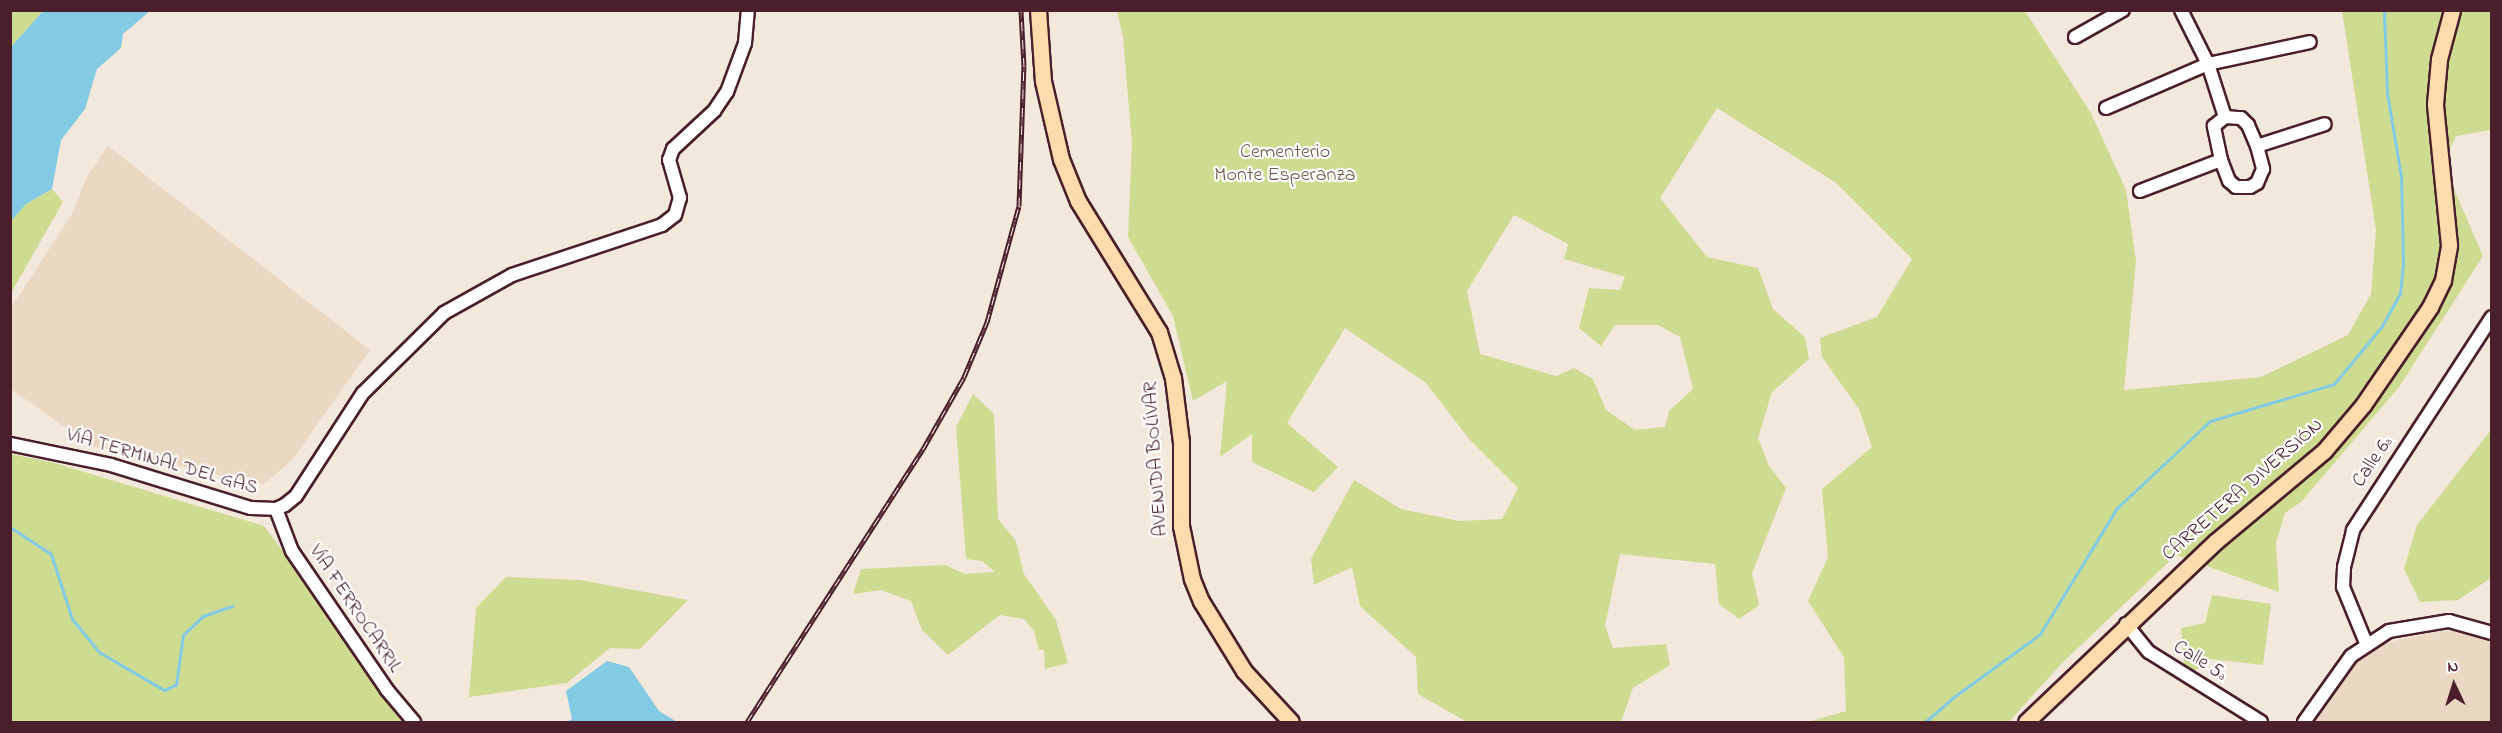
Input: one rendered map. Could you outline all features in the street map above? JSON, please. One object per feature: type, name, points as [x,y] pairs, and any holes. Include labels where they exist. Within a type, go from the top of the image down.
[{"type":"main road","name":"AVENIDA BOLÍVAR","points":[[1038,10],[1043,81],[1061,159],[1083,209],[1159,332],[1173,378],[1181,442],[1181,526],[1192,579],[1201,601],[1244,671],[1291,723]]},
{"type":"main road","name":"CARRETERA DIVERSIÓN","points":[[2026,723],[2126,624],[2324,451],[2363,405],[2430,307],[2443,280],[2450,245],[2435,105],[2439,59],[2452,10]]},
{"type":"street","name":"VÍA TERMINAL DEL GAS","points":[[10,444],[103,463],[251,508],[276,510],[296,496],[363,393],[444,313],[512,275],[662,225],[675,214],[680,198],[669,160],[673,149],[714,111],[727,92],[745,43],[748,10]]},
{"type":"street","points":[[2075,36],[2123,10]]},
{"type":"street","points":[[2181,10],[2208,64],[2225,117]]},
{"type":"street","points":[[2106,108],[2208,64],[2310,42]]},
{"type":"street","points":[[2225,117],[2241,118],[2248,124],[2257,146],[2263,169],[2258,183],[2250,188],[2236,187],[2229,181],[2221,160],[2214,126],[2225,117]]},
{"type":"street","points":[[2257,146],[2325,124]]},
{"type":"street","points":[[2140,191],[2221,160]]},
{"type":"street","name":"Calle 6ª","points":[[2366,643],[2343,587],[2345,559],[2354,530],[2492,317]]},
{"type":"street","name":"VÍA FERROCARRIL","points":[[276,510],[292,550],[387,690],[414,723]]},
{"type":"street","points":[[2304,723],[2340,668],[2366,643],[2389,631],[2428,622],[2469,624],[2491,632]]},
{"type":"street","name":"Calle 5ª","points":[[2126,624],[2149,652],[2261,723]]},
{"type":"shaded area","points":[[108,146],[370,350],[292,460],[263,485],[91,446],[11,389],[11,308],[73,212],[87,176]]},
{"type":"shaded area","points":[[2443,631],[2470,631],[2491,641],[2491,722],[2314,722],[2362,654],[2388,642]]},
{"type":"green space","points":[[11,11],[43,11],[11,47]]},
{"type":"green space","name":"Cementerio Monte Esperanza","points":[[1117,11],[2025,11],[2091,113],[2126,190],[2136,261],[2124,390],[2261,377],[2348,335],[2371,294],[2376,230],[2342,11],[2491,11],[2491,130],[2456,136],[2448,153],[2450,180],[2483,256],[2399,387],[2301,502],[2285,513],[2276,543],[2279,592],[2176,555],[2061,664],[2009,722],[1808,722],[1846,711],[1844,657],[1808,601],[1828,557],[1822,489],[1872,447],[1859,409],[1822,357],[1820,338],[1877,317],[1912,259],[1835,182],[1717,108],[1660,198],[1707,257],[1758,268],[1773,309],[1805,337],[1809,359],[1772,392],[1758,438],[1769,466],[1786,488],[1752,573],[1759,605],[1739,619],[1719,604],[1715,564],[1620,554],[1605,626],[1613,648],[1666,644],[1670,665],[1633,688],[1621,722],[1467,722],[1418,694],[1416,657],[1360,606],[1352,567],[1314,585],[1311,559],[1354,480],[1401,509],[1459,521],[1502,519],[1518,488],[1470,440],[1426,383],[1345,328],[1287,423],[1338,467],[1314,492],[1252,462],[1252,434],[1220,457],[1227,381],[1193,401],[1173,316],[1128,237],[1132,144],[1123,37]],"holes":[[[1514,215],[1568,244],[1564,259],[1625,277],[1620,290],[1589,288],[1579,328],[1601,346],[1615,325],[1658,325],[1680,337],[1693,389],[1669,411],[1665,427],[1635,430],[1606,410],[1593,379],[1574,368],[1556,376],[1480,354],[1467,291]]]},
{"type":"green space","points":[[52,189],[63,202],[11,293],[11,221],[26,204]]},
{"type":"green space","points":[[973,394],[994,414],[998,519],[1016,541],[1024,574],[1056,620],[1068,663],[1045,669],[1044,650],[1039,650],[1034,631],[1024,619],[1000,615],[948,655],[922,630],[911,601],[881,590],[853,594],[861,569],[945,565],[965,574],[995,572],[982,561],[966,559],[956,427]]},
{"type":"green space","points":[[2491,430],[2491,578],[2458,600],[2420,602],[2404,569],[2417,525]]},
{"type":"green space","points":[[10,454],[51,462],[264,526],[411,722],[11,722]]},
{"type":"green space","points":[[506,577],[580,580],[688,600],[640,649],[610,648],[567,683],[469,697],[476,608]]},
{"type":"green space","points":[[2212,595],[2271,604],[2263,665],[2210,659],[2195,671],[2184,664],[2181,628],[2205,623]]},
{"type":"water","points":[[43,11],[150,11],[123,34],[121,48],[97,69],[85,109],[61,140],[52,189],[26,204],[11,221],[11,47]]},
{"type":"water","points":[[607,661],[629,667],[659,711],[677,722],[566,722],[572,719],[566,691]]},
{"type":"waterway","points":[[1925,722],[1951,699],[2040,634],[2117,508],[2210,421],[2334,384],[2382,326],[2400,293],[2403,262],[2401,176],[2387,93],[2384,10]]},
{"type":"waterway","points":[[10,527],[51,554],[72,619],[99,652],[164,690],[176,685],[183,635],[203,616],[232,606]]},
{"type":"railway","points":[[747,722],[923,449],[964,377],[987,322],[1019,206],[1024,66],[1021,10]]}]
